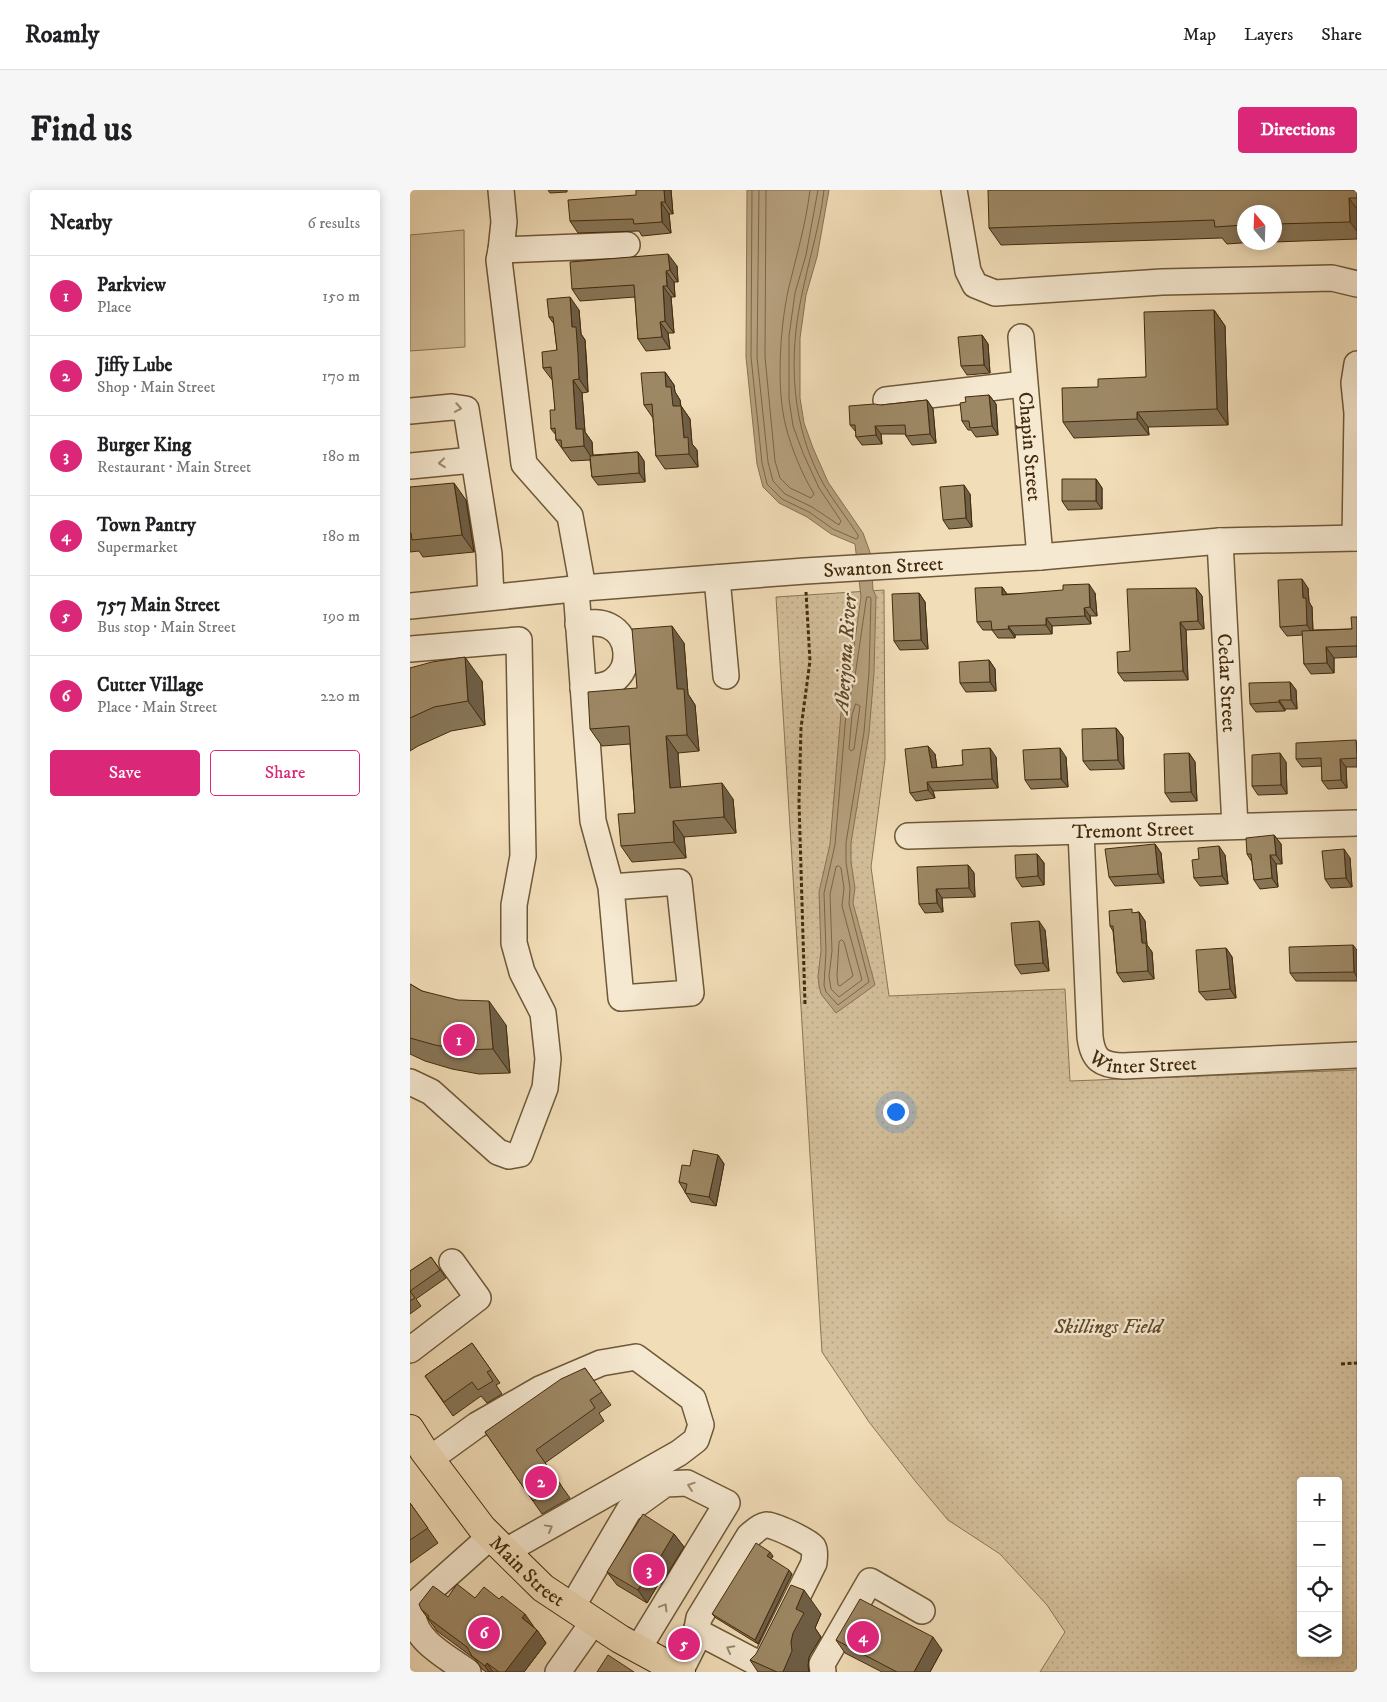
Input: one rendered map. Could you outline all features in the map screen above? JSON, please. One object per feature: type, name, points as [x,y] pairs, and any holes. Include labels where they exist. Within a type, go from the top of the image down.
[{"type":"main road","name":"Main Street","points":[[410,1430],[482,1528],[544,1588],[638,1649],[680,1672]]},
{"type":"street","points":[[502,190],[504,222],[499,260],[524,464],[570,516],[579,589],[578,624],[593,821],[611,887],[621,998],[690,993],[679,882],[611,887]]},
{"type":"street","points":[[954,190],[968,271],[975,285],[995,293],[1162,282],[1332,278],[1357,284]]},
{"type":"street","points":[[501,250],[627,245]]},
{"type":"street","name":"Chapin Street","points":[[1021,337],[1040,557]]},
{"type":"street","points":[[1356,538],[1357,414],[1354,383],[1357,364]]},
{"type":"street","points":[[886,400],[1024,384]]},
{"type":"street","points":[[410,411],[452,407],[466,409],[489,554],[492,597]]},
{"type":"street","points":[[410,466],[473,460]]},
{"type":"street","name":"Swanton Street","points":[[410,606],[579,589],[805,571],[1040,557],[1220,541],[1356,538]]},
{"type":"street","name":"Cedar Street","points":[[1220,541],[1235,826]]},
{"type":"street","points":[[717,578],[726,676]]},
{"type":"street","points":[[578,624],[600,623],[610,626],[624,642],[627,652],[626,663],[622,673],[614,681],[604,686],[583,688]]},
{"type":"street","points":[[410,649],[518,640],[523,856],[514,905],[514,943],[522,972],[543,1013],[548,1059],[545,1088],[520,1154],[509,1156],[498,1152],[431,1092],[410,1082]]},
{"type":"street","name":"Tremont Street","points":[[908,836],[1357,823]]},
{"type":"street","name":"Winter Street","points":[[1082,832],[1090,1037],[1098,1059],[1108,1065],[1123,1066],[1357,1054]]},
{"type":"street","points":[[410,1350],[478,1298],[452,1262]]},
{"type":"street","points":[[430,1459],[477,1425],[540,1389],[600,1363],[636,1357],[693,1400],[701,1425],[696,1440],[671,1458],[499,1544],[416,1603],[413,1613],[416,1626],[423,1637],[468,1672]]},
{"type":"street","points":[[558,1672],[629,1510],[665,1484],[687,1483],[727,1503],[638,1649]]},
{"type":"street","points":[[680,1672],[694,1644],[696,1631],[699,1618],[749,1536],[758,1528],[766,1525],[776,1526],[812,1546],[815,1554],[814,1563],[762,1669],[696,1631]]},
{"type":"street","points":[[823,1672],[822,1664],[870,1581],[922,1610]]},
{"type":"path","points":[[805,571],[810,661],[801,728],[798,802],[805,1004]]},
{"type":"path","points":[[1341,1364],[1357,1363]]},
{"type":"green space","points":[[464,230],[465,347],[410,351],[410,235]]},
{"type":"green space","name":"Skillings Field","points":[[884,590],[885,759],[871,867],[889,996],[1065,989],[1070,1081],[1357,1070],[1357,1672],[1040,1672],[1065,1632],[1047,1605],[1000,1554],[948,1520],[869,1422],[822,1352],[776,597]]},
{"type":"water","points":[[747,190],[829,190],[817,257],[806,295],[800,338],[800,398],[804,423],[828,482],[863,533],[871,555],[873,590],[876,596],[874,673],[869,733],[851,843],[851,862],[855,888],[853,903],[875,985],[836,1013],[821,994],[819,986],[818,976],[821,951],[819,892],[830,844],[841,713],[850,675],[861,597],[855,544],[831,534],[807,517],[779,503],[763,487],[757,464],[746,357]]},
{"type":"building","points":[[636,190],[664,190],[665,202],[661,202],[662,222],[634,224],[633,219],[570,221],[568,200],[636,195]]},
{"type":"building","points":[[988,190],[1357,190],[1357,198],[1349,198],[1350,222],[1282,224],[1282,205],[1237,205],[1237,225],[1215,227],[1214,220],[989,228]]},
{"type":"building","points":[[668,254],[670,270],[666,271],[667,286],[663,286],[665,321],[660,322],[662,337],[638,339],[634,285],[572,289],[570,262]]},
{"type":"building","points":[[570,297],[572,327],[576,327],[578,354],[579,379],[573,380],[576,429],[583,429],[584,446],[562,448],[561,440],[556,440],[555,428],[551,429],[550,410],[555,410],[551,367],[543,368],[542,352],[557,350],[553,317],[549,317],[547,299]]},
{"type":"building","points":[[1214,310],[1217,409],[1137,412],[1137,419],[1063,422],[1062,388],[1098,387],[1098,379],[1146,377],[1144,312]]},
{"type":"building","points":[[982,335],[984,365],[961,366],[958,337]]},
{"type":"building","points":[[665,372],[666,387],[671,387],[673,406],[681,406],[684,438],[688,437],[689,454],[656,456],[652,404],[644,405],[641,373]]},
{"type":"building","points":[[989,395],[992,426],[970,428],[969,421],[962,421],[960,403],[966,402],[965,397]]},
{"type":"building","points":[[927,400],[930,434],[906,436],[905,425],[875,426],[876,435],[856,437],[855,425],[850,425],[849,406]]},
{"type":"building","points":[[638,452],[639,473],[592,477],[590,456]]},
{"type":"building","points":[[1062,479],[1096,479],[1096,501],[1062,501]]},
{"type":"building","points":[[454,483],[462,535],[412,540],[410,533],[410,487]]},
{"type":"building","points":[[964,485],[966,518],[943,520],[940,487]]},
{"type":"building","points":[[1302,579],[1303,598],[1306,598],[1307,625],[1280,627],[1278,580]]},
{"type":"building","points":[[1089,584],[1090,607],[1084,608],[1085,616],[1046,618],[1046,625],[1008,626],[1009,629],[992,630],[991,621],[977,622],[975,588],[1002,587],[1002,595],[1063,590],[1063,585]]},
{"type":"building","points":[[1196,588],[1198,621],[1180,622],[1183,671],[1118,673],[1117,652],[1130,651],[1127,589]]},
{"type":"building","points":[[919,593],[921,640],[894,641],[892,594]]},
{"type":"building","points":[[1351,617],[1357,617],[1357,646],[1326,647],[1327,663],[1304,664],[1302,631],[1352,629]]},
{"type":"building","points":[[672,626],[677,689],[684,689],[687,735],[666,736],[670,788],[722,783],[724,817],[673,821],[674,842],[621,846],[618,814],[635,813],[629,726],[590,729],[588,692],[637,688],[632,629]]},
{"type":"building","points":[[465,657],[468,701],[434,707],[410,718],[410,668],[432,662]]},
{"type":"building","points":[[989,660],[990,682],[960,683],[959,662]]},
{"type":"building","points":[[1290,682],[1291,700],[1250,704],[1249,683]]},
{"type":"building","points":[[1116,728],[1118,760],[1083,761],[1082,729]]},
{"type":"building","points":[[1356,740],[1357,758],[1340,759],[1341,780],[1322,781],[1321,758],[1296,759],[1296,743]]},
{"type":"building","points":[[928,746],[932,768],[963,765],[962,750],[990,748],[992,779],[927,782],[928,790],[910,793],[905,749]]},
{"type":"building","points":[[1060,748],[1061,779],[1025,780],[1023,750]]},
{"type":"building","points":[[1189,753],[1191,792],[1165,793],[1164,754]]},
{"type":"building","points":[[1280,753],[1281,785],[1252,786],[1252,755]]},
{"type":"building","points":[[1274,835],[1276,855],[1270,855],[1272,878],[1254,880],[1251,854],[1247,854],[1246,838]]},
{"type":"building","points":[[1155,844],[1158,874],[1109,877],[1105,849]]},
{"type":"building","points":[[1219,846],[1222,876],[1194,878],[1192,860],[1199,859],[1198,848]]},
{"type":"building","points":[[1344,849],[1346,878],[1325,879],[1322,851]]},
{"type":"building","points":[[1037,854],[1038,876],[1016,878],[1015,855]]},
{"type":"building","points":[[968,865],[969,888],[936,889],[937,903],[919,904],[917,867]]},
{"type":"building","points":[[1132,909],[1132,913],[1139,912],[1142,943],[1146,943],[1148,971],[1117,973],[1113,926],[1110,926],[1109,911]]},
{"type":"building","points":[[1039,921],[1043,963],[1015,965],[1011,923]]},
{"type":"building","points":[[1353,945],[1354,972],[1290,973],[1289,947]]},
{"type":"building","points":[[1226,948],[1230,989],[1199,992],[1196,950]]},
{"type":"building","points":[[410,984],[422,991],[458,1000],[489,1001],[493,1049],[462,1050],[410,1038]]},
{"type":"building","points":[[693,1150],[718,1155],[709,1197],[685,1193],[687,1184],[679,1182],[682,1165],[690,1166]]},
{"type":"building","points":[[431,1257],[440,1270],[410,1291],[410,1271]]},
{"type":"building","points":[[410,1291],[415,1298],[410,1301]]},
{"type":"building","points":[[472,1343],[491,1370],[487,1372],[493,1381],[478,1390],[472,1382],[444,1402],[425,1376]]},
{"type":"building","points":[[585,1368],[602,1392],[590,1400],[595,1408],[536,1450],[561,1485],[533,1501],[485,1432],[561,1379]]},
{"type":"building","points":[[410,1503],[428,1528],[410,1540]]},
{"type":"building","points":[[643,1514],[674,1534],[652,1571],[650,1570],[638,1590],[607,1572]]},
{"type":"building","points":[[756,1543],[770,1552],[767,1556],[789,1570],[755,1640],[712,1614]]},
{"type":"building","points":[[457,1584],[475,1598],[484,1587],[499,1599],[502,1596],[525,1614],[522,1618],[537,1630],[505,1672],[499,1672],[487,1663],[485,1666],[472,1656],[467,1647],[428,1618],[429,1616],[421,1609],[419,1604],[433,1586],[448,1597]]},
{"type":"building","points":[[791,1585],[804,1590],[796,1609],[804,1613],[793,1633],[792,1651],[783,1672],[777,1672],[750,1660],[756,1654]]},
{"type":"building","points":[[860,1599],[933,1637],[914,1672],[897,1672],[836,1640]]},
{"type":"building","points":[[608,1655],[634,1672],[597,1672]]},
{"type":"place","name":"Parkview","points":[[459,1040]]},
{"type":"place","name":"Jiffy Lube","points":[[541,1482]]},
{"type":"place","name":"Burger King","points":[[649,1570]]},
{"type":"place","name":"Cutter Village","points":[[484,1633]]},
{"type":"place","name":"Town Pantry","points":[[863,1637]]},
{"type":"place","name":"757 Main Street","points":[[684,1644]]},
{"type":"water label","name":"Aberjona River","points":[[845,654]]}]
